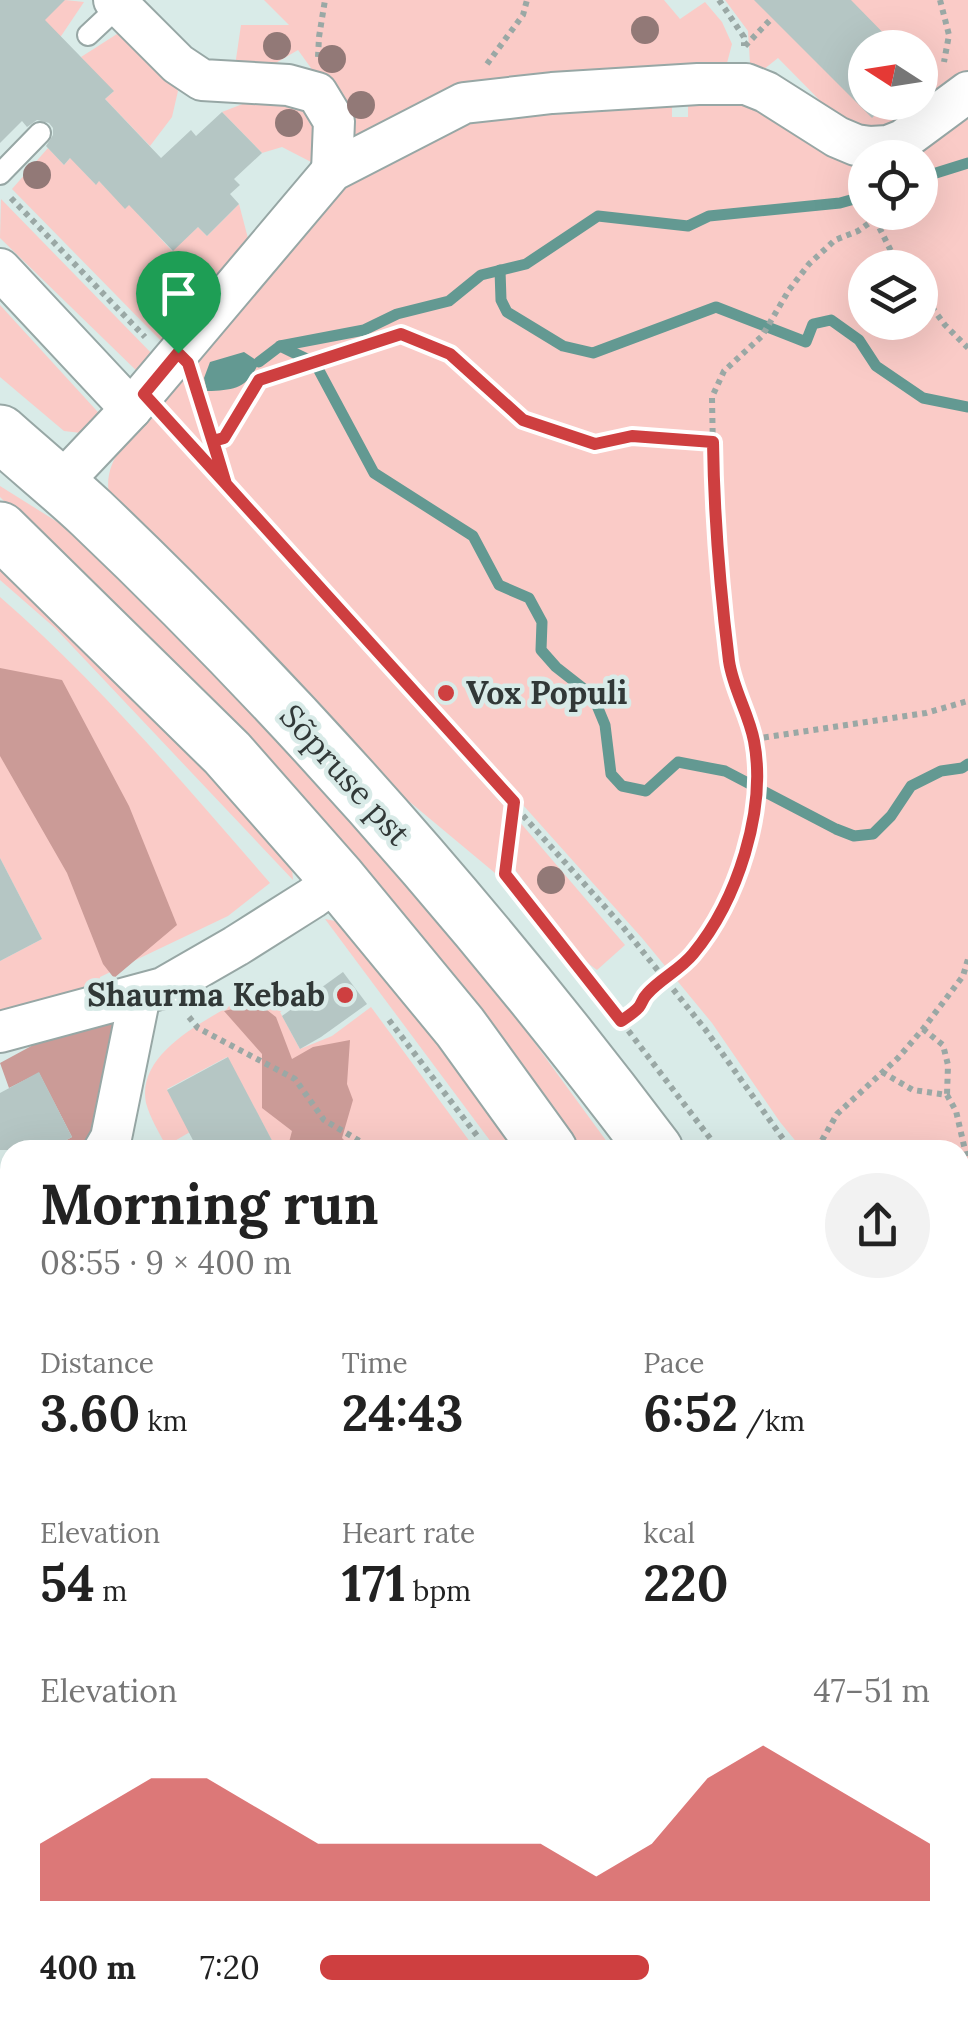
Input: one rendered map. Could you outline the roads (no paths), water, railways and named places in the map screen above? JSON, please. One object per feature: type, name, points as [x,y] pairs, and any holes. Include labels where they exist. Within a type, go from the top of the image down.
[{"type":"main road","name":"Sõpruse pst","points":[[0,434],[90,512],[255,677],[369,799],[491,942],[646,1140]]},
{"type":"main road","points":[[0,530],[226,754],[338,879],[460,1027],[542,1140]]},
{"type":"street","points":[[116,3],[178,64],[202,80],[288,85],[317,94],[334,122],[332,172]]},
{"type":"street","points":[[59,485],[138,401],[332,172],[464,104],[552,93],[746,84],[837,136],[870,147],[903,140],[968,92]]},
{"type":"street","points":[[0,270],[138,401]]},
{"type":"street","points":[[0,1032],[152,992],[236,946],[338,879]]},
{"type":"street","points":[[118,1140],[152,992]]},
{"type":"lane","points":[[88,35],[116,3]]},
{"type":"lane","points":[[0,174],[40,132]]},
{"type":"water","points":[[244,352],[259,362],[250,378],[232,389],[207,391],[204,378],[210,362]]},
{"type":"waterway","points":[[938,172],[968,163]]},
{"type":"waterway","points":[[259,362],[280,346],[364,330],[397,314],[449,301],[481,275],[526,264],[598,216],[688,226],[709,216],[848,201]]},
{"type":"waterway","points":[[500,270],[501,300],[507,312],[563,346],[593,353],[716,307],[806,342],[813,324],[831,320],[859,340],[876,366],[923,398],[968,407]]},
{"type":"waterway","points":[[280,346],[315,363],[374,473],[473,536],[499,585],[529,598],[542,622],[541,650],[593,696],[605,725],[611,774],[622,786],[646,791],[678,762],[725,771],[854,836],[873,834],[911,786],[941,771],[968,764]]},
{"type":"place","name":"Vox Populi","points":[[446,693]]},
{"type":"place","name":"Shaurma Kebab","points":[[345,995]]}]
